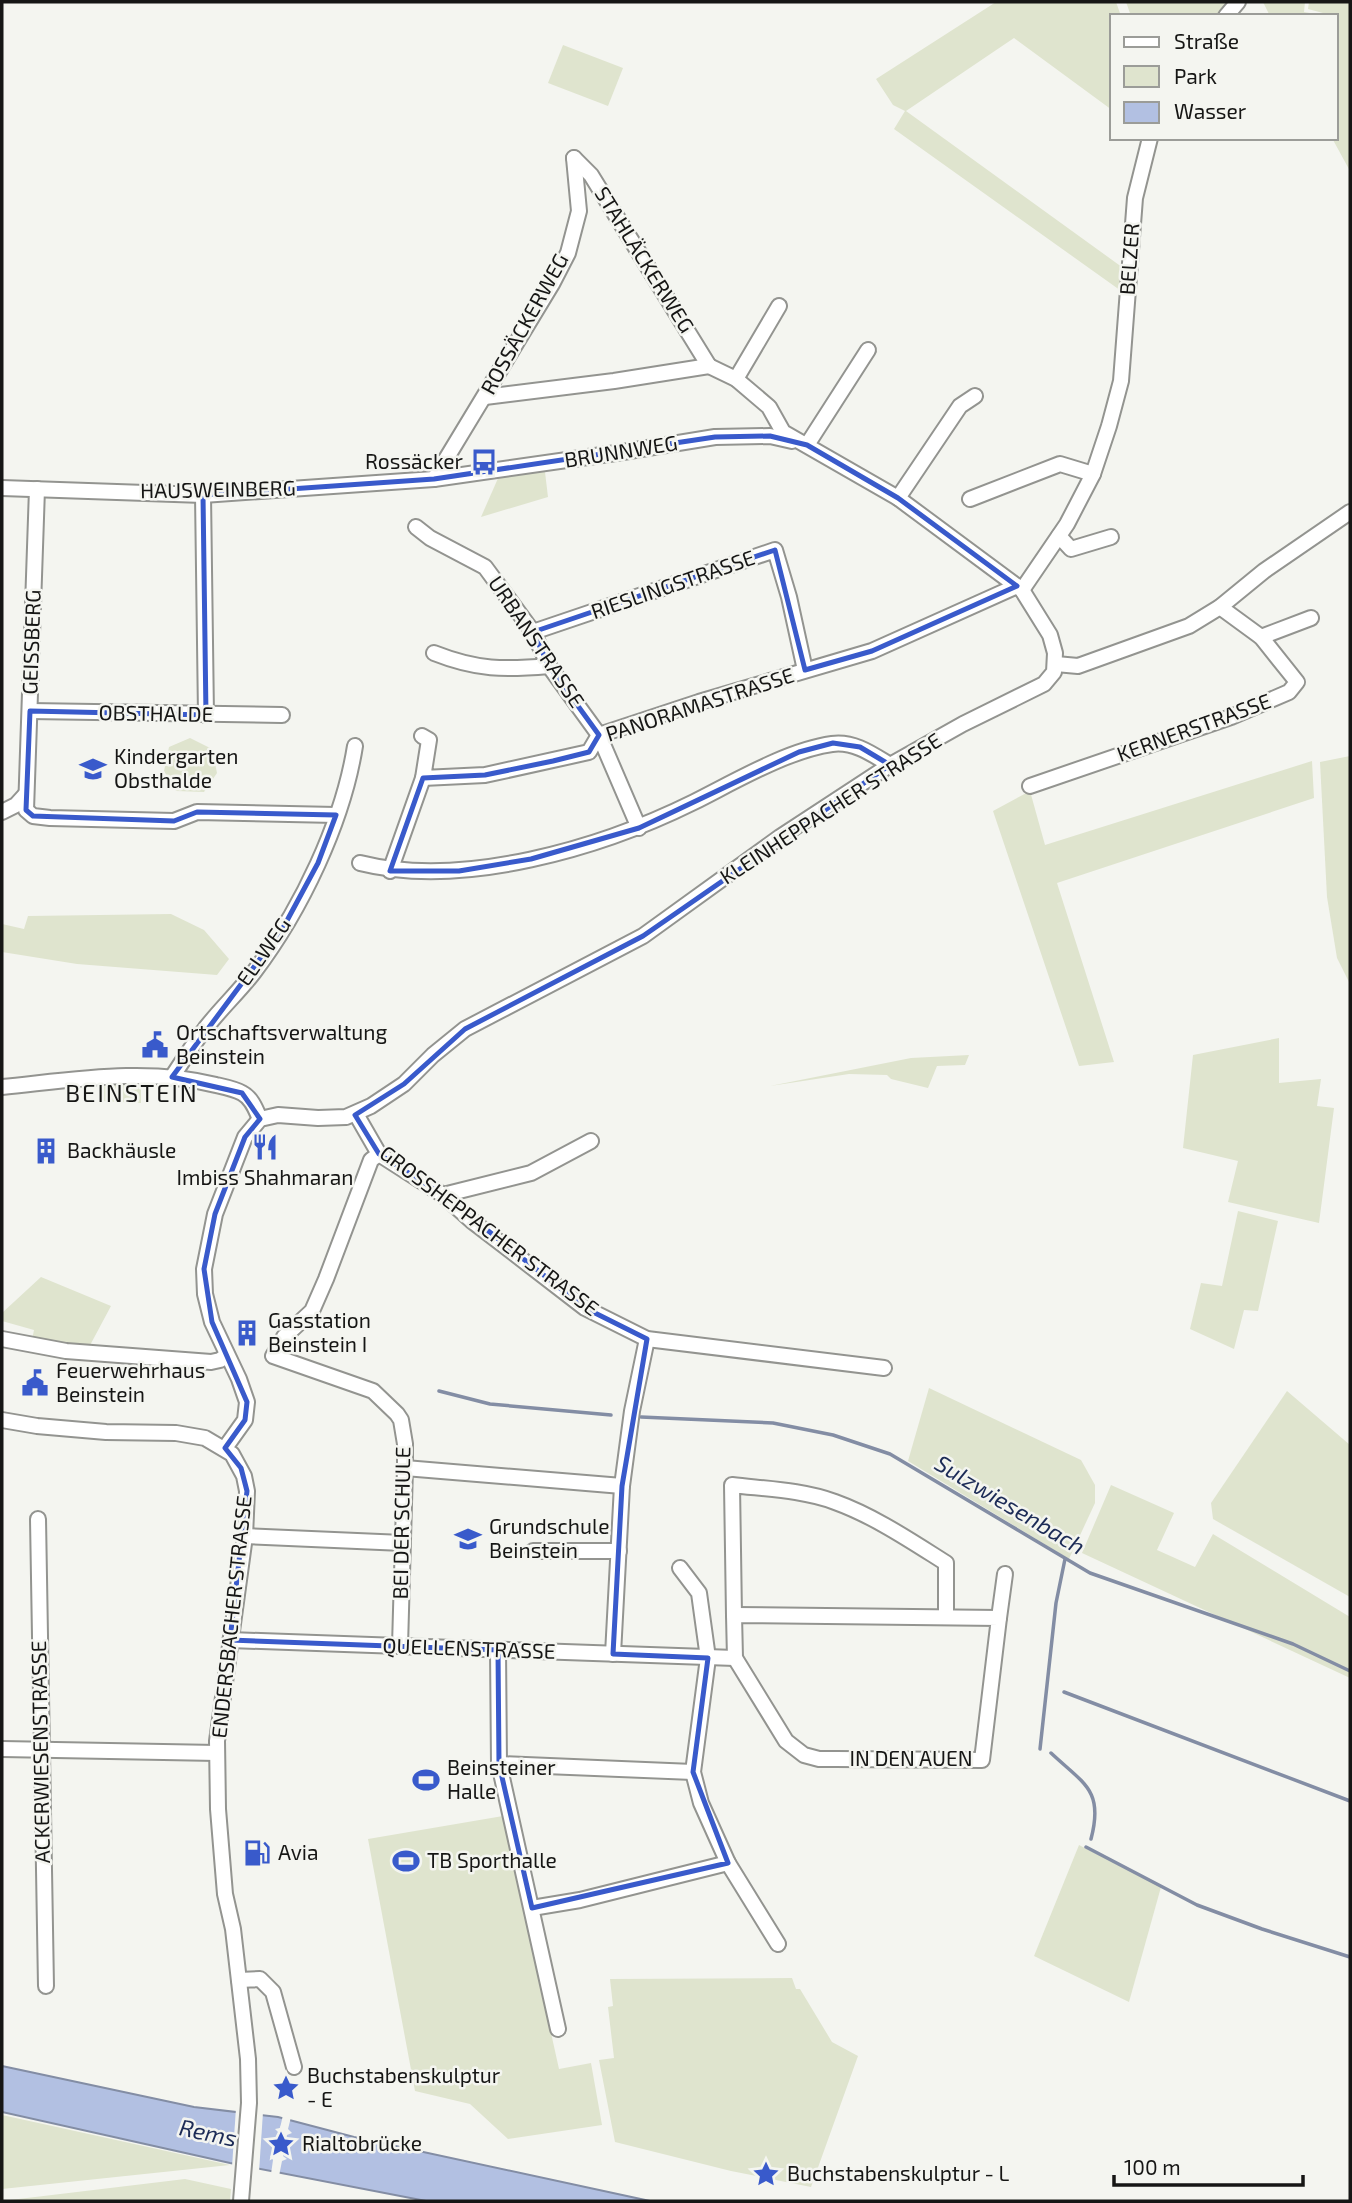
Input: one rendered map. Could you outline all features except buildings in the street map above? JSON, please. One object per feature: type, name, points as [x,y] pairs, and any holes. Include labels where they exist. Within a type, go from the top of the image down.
[{"type":"street","name":"BELZER","points":[[1019,588],[1059,536],[1093,474],[1121,381],[1135,198],[1150,140]]},
{"type":"street","name":"STAHLÄCKERWEG","points":[[574,158],[591,175],[709,366]]},
{"type":"street","name":"ROSSÄCKERWEG","points":[[434,479],[568,253],[579,211],[574,158]]},
{"type":"street","points":[[578,204],[598,186]]},
{"type":"street","points":[[736,379],[779,306]]},
{"type":"street","points":[[807,444],[868,350]]},
{"type":"street","points":[[485,397],[614,382],[709,366]]},
{"type":"street","name":"BRUNNWEG","points":[[709,366],[736,379],[768,407],[783,432],[898,498],[1019,588],[1050,635],[1056,664]]},
{"type":"street","points":[[898,498],[960,406],[975,396]]},
{"type":"street","name":"BRUNNWEG","points":[[434,479],[715,437],[771,436],[807,444]]},
{"type":"street","points":[[970,499],[1060,464],[1093,474]]},
{"type":"street","name":"HAUSWEINBERG","points":[[2,488],[203,495],[434,479]]},
{"type":"street","name":"GEISSBERG","points":[[26,794],[37,489]]},
{"type":"street","points":[[203,495],[206,715]]},
{"type":"street","points":[[1056,664],[1078,666],[1189,626],[1220,607],[1264,571],[1350,512]]},
{"type":"street","name":"URBANSTRASSE","points":[[416,527],[430,538],[485,567],[533,632],[549,666],[599,735],[639,828]]},
{"type":"street","points":[[1059,536],[1071,549],[1111,537]]},
{"type":"street","name":"RIESLINGSTRASSE","points":[[533,632],[775,550],[789,597],[805,670]]},
{"type":"street","name":"PANORAMASTRASSE","points":[[423,778],[485,775],[589,752],[599,735],[699,702],[872,651],[1019,588]]},
{"type":"street","name":"KERNERSTRASSE","points":[[1030,786],[1231,717],[1289,692],[1297,682],[1261,637],[1220,607]]},
{"type":"street","points":[[1261,637],[1311,618]]},
{"type":"street","points":[[434,653],[463,664],[507,670],[549,666]]},
{"type":"street","name":"KLEINHEPPACHER STRASSE","points":[[356,1114],[404,1084],[433,1055],[466,1029],[643,936],[780,837],[890,765],[963,724],[1044,684],[1054,672],[1056,664]]},
{"type":"street","name":"OBSTHALDE","points":[[30,711],[282,715]]},
{"type":"street","points":[[390,871],[423,778],[429,740],[422,736]]},
{"type":"street","points":[[360,863],[390,871],[459,871],[531,859],[639,828],[788,757],[833,743],[860,747],[890,765]]},
{"type":"street","name":"ELLWEG","points":[[172,1077],[204,1029],[254,972],[283,928],[318,863],[350,775],[355,746]]},
{"type":"street","points":[[2,812],[16,805],[26,794]]},
{"type":"street","points":[[26,794],[26,810],[33,816],[50,818],[174,821],[197,812],[336,815]]},
{"type":"street","points":[[2,1087],[125,1075],[172,1077],[242,1093],[252,1102],[260,1119]]},
{"type":"street","points":[[2,1420],[106,1432],[176,1433],[205,1438],[225,1448],[245,1420],[247,1409],[244,1394],[207,1307],[204,1269],[215,1214],[232,1170],[245,1137],[260,1119],[278,1115],[336,1118],[356,1114]]},
{"type":"street","name":"GROSSHEPPACHER STRASSE","points":[[356,1114],[379,1154],[443,1195],[481,1228],[586,1308],[647,1339],[884,1368]]},
{"type":"street","points":[[443,1195],[531,1173],[591,1141]]},
{"type":"street","name":"BEI DER SCHULE","points":[[379,1154],[371,1160],[312,1311],[284,1336],[273,1356],[373,1391],[397,1414],[405,1444],[400,1646]]},
{"type":"street","points":[[2,1339],[66,1351],[211,1362],[227,1355]]},
{"type":"street","points":[[612,1654],[622,1486],[632,1411],[647,1339]]},
{"type":"street","name":"ENDERSBACHER STRASSE","points":[[225,1448],[237,1460],[247,1491],[244,1536],[217,1741],[218,1809],[225,1894],[248,2059],[249,2103],[242,2201]]},
{"type":"street","points":[[405,1468],[622,1486]]},
{"type":"street","points":[[708,1658],[735,1658],[732,1485],[792,1492],[835,1502],[874,1520],[946,1563],[946,1617]]},
{"type":"street","name":"ACKERWIESENSTRASSE","points":[[38,1519],[46,1986]]},
{"type":"street","points":[[244,1536],[403,1543]]},
{"type":"street","points":[[533,1551],[619,1552]]},
{"type":"street","points":[[680,1568],[699,1593],[708,1658],[693,1772],[701,1803],[728,1863],[778,1944]]},
{"type":"street","points":[[734,1615],[999,1618],[1005,1574]]},
{"type":"street","name":"IN DEN AUEN","points":[[735,1658],[786,1741],[804,1755],[819,1759],[982,1760],[999,1618]]},
{"type":"street","name":"QUELLENSTRASSE","points":[[230,1640],[708,1658]]},
{"type":"street","points":[[498,1650],[499,1764],[558,2029]]},
{"type":"street","points":[[2,1749],[217,1753]]},
{"type":"street","points":[[499,1764],[693,1772]]},
{"type":"street","points":[[532,1908],[580,1900],[728,1863]]},
{"type":"street","points":[[239,1980],[260,1979],[273,1992],[294,2067]]},
{"type":"highlighted area","points":[[770,436],[807,445],[898,498],[1017,586],[872,651],[805,670],[775,550],[533,632],[549,666],[599,735],[589,752],[485,775],[423,778],[390,871],[459,871],[531,859],[639,828],[799,752],[833,743],[860,747],[890,765],[643,936],[465,1029],[404,1084],[355,1115],[379,1154],[443,1195],[585,1308],[647,1339],[622,1486],[613,1654],[708,1658],[693,1772],[728,1863],[532,1908],[499,1764],[498,1650],[230,1640],[247,1491],[241,1468],[225,1448],[245,1420],[247,1402],[212,1322],[204,1269],[215,1214],[245,1137],[260,1119],[242,1093],[172,1077],[283,928],[318,863],[336,815],[197,812],[174,821],[33,816],[26,810],[30,711],[206,715],[203,495],[434,479],[715,437]]},
{"type":"green space","points":[[996,2],[1116,2],[1120,14],[1110,14],[1110,109],[1014,38],[906,111],[1126,270],[1124,293],[894,129],[905,111],[893,105],[876,79]]},
{"type":"green space","points":[[1126,2],[1230,4],[1222,14],[1130,14]]},
{"type":"green space","points":[[1263,2],[1305,2],[1304,12],[1316,14],[1269,14]]},
{"type":"green space","points":[[1309,2],[1350,2],[1350,171],[1333,140],[1338,140],[1338,14],[1308,9]]},
{"type":"green space","points":[[563,45],[623,68],[608,106],[548,83]]},
{"type":"green space","points":[[545,472],[548,497],[481,517],[499,476]]},
{"type":"green space","points":[[190,738],[212,749],[217,773],[204,792],[176,791],[164,771],[169,747]]},
{"type":"green space","points":[[1350,756],[1350,984],[1337,958],[1327,897],[1320,762]]},
{"type":"green space","points":[[1312,761],[1314,798],[1057,883],[1114,1062],[1079,1066],[993,811],[1030,791],[1045,845]]},
{"type":"green space","points":[[171,914],[204,930],[229,959],[217,975],[77,964],[2,952],[2,924],[24,929],[28,916]]},
{"type":"green space","points":[[1279,1038],[1279,1083],[1321,1079],[1317,1106],[1334,1108],[1319,1223],[1228,1202],[1238,1161],[1183,1148],[1193,1055]]},
{"type":"green space","points":[[969,1055],[965,1065],[937,1066],[928,1088],[891,1079],[887,1075],[849,1074],[770,1086],[911,1058]]},
{"type":"green space","points":[[141,1080],[141,1103],[102,1101],[102,1084]]},
{"type":"green space","points":[[1238,1211],[1278,1221],[1258,1311],[1244,1310],[1234,1349],[1190,1329],[1201,1283],[1222,1286]]},
{"type":"green space","points":[[41,1277],[111,1306],[88,1349],[32,1340],[34,1330],[2,1321],[2,1313]]},
{"type":"green space","points":[[929,1388],[1081,1460],[1095,1485],[1095,1503],[1069,1559],[908,1461]]},
{"type":"green space","points":[[1287,1391],[1350,1445],[1350,1597],[1213,1519],[1211,1503]]},
{"type":"green space","points":[[1111,1485],[1174,1513],[1157,1550],[1195,1567],[1213,1534],[1350,1617],[1350,1678],[1082,1553]]},
{"type":"green space","points":[[503,1816],[559,2069],[591,2063],[602,2125],[508,2139],[470,2104],[415,2091],[368,1839]]},
{"type":"green space","points":[[1079,1845],[1161,1887],[1129,2002],[1034,1956]]},
{"type":"green space","points":[[792,1978],[796,1989],[800,1989],[832,2042],[858,2056],[811,2187],[731,2171],[615,2142],[599,2060],[614,2058],[608,2007],[613,2006],[610,1979]]},
{"type":"green space","points":[[2,2115],[230,2165],[2,2189]]},
{"type":"green space","points":[[185,2179],[231,2189],[230,2201],[2,2201]]},
{"type":"water","name":"Rems","points":[[2,2066],[194,2107],[278,2117],[354,2137],[650,2201],[426,2201],[230,2163],[2,2112]]},
{"type":"pier","points":[[236,2108],[263,2112],[259,2172],[232,2167]]},
{"type":"pier","name":"Rialtobrücke","points":[[283,2115],[291,2117],[288,2129],[292,2133],[287,2135],[283,2156],[287,2159],[282,2161],[279,2176],[271,2174],[273,2160],[270,2156],[275,2154],[279,2133],[275,2129],[280,2128]]},
{"type":"waterway","name":"Sulzwiesenbach","points":[[439,1391],[490,1404],[611,1415]]},
{"type":"waterway","name":"Sulzwiesenbach","points":[[641,1417],[773,1423],[833,1435],[890,1454],[1090,1573],[1293,1644],[1350,1671]]},
{"type":"waterway","points":[[1040,1749],[1056,1603],[1065,1559]]},
{"type":"waterway","points":[[1064,1692],[1350,1801]]},
{"type":"waterway","points":[[1051,1753],[1082,1781],[1093,1798],[1095,1809],[1091,1839]]},
{"type":"waterway","points":[[1086,1847],[1197,1905],[1350,1957]]},
{"type":"place","name":"Rossäcker","points":[[484,462]]},
{"type":"place","name":"Kindergarten Obsthalde","points":[[93,769]]},
{"type":"place","name":"Ortschaftsverwaltung Beinstein","points":[[155,1045]]},
{"type":"place","name":"Imbiss Shahmaran","points":[[265,1147]]},
{"type":"place","name":"Backhäusle","points":[[46,1151]]},
{"type":"place","name":"Gasstation Beinstein I","points":[[247,1333]]},
{"type":"place","name":"Feuerwehrhaus Beinstein","points":[[35,1383]]},
{"type":"place","name":"Grundschule Beinstein","points":[[468,1539]]},
{"type":"place","name":"Beinsteiner Halle","points":[[426,1780]]},
{"type":"place","name":"Avia","points":[[257,1853]]},
{"type":"place","name":"TB Sporthalle","points":[[406,1861]]},
{"type":"place","name":"Buchstabenskulptur - E","points":[[286,2088]]},
{"type":"place","name":"Rialtobrücke","points":[[281,2144]]},
{"type":"place","name":"Buchstabenskulptur - L","points":[[766,2174]]},
{"type":"district","name":"BEINSTEIN","points":[[132,1094]]}]
